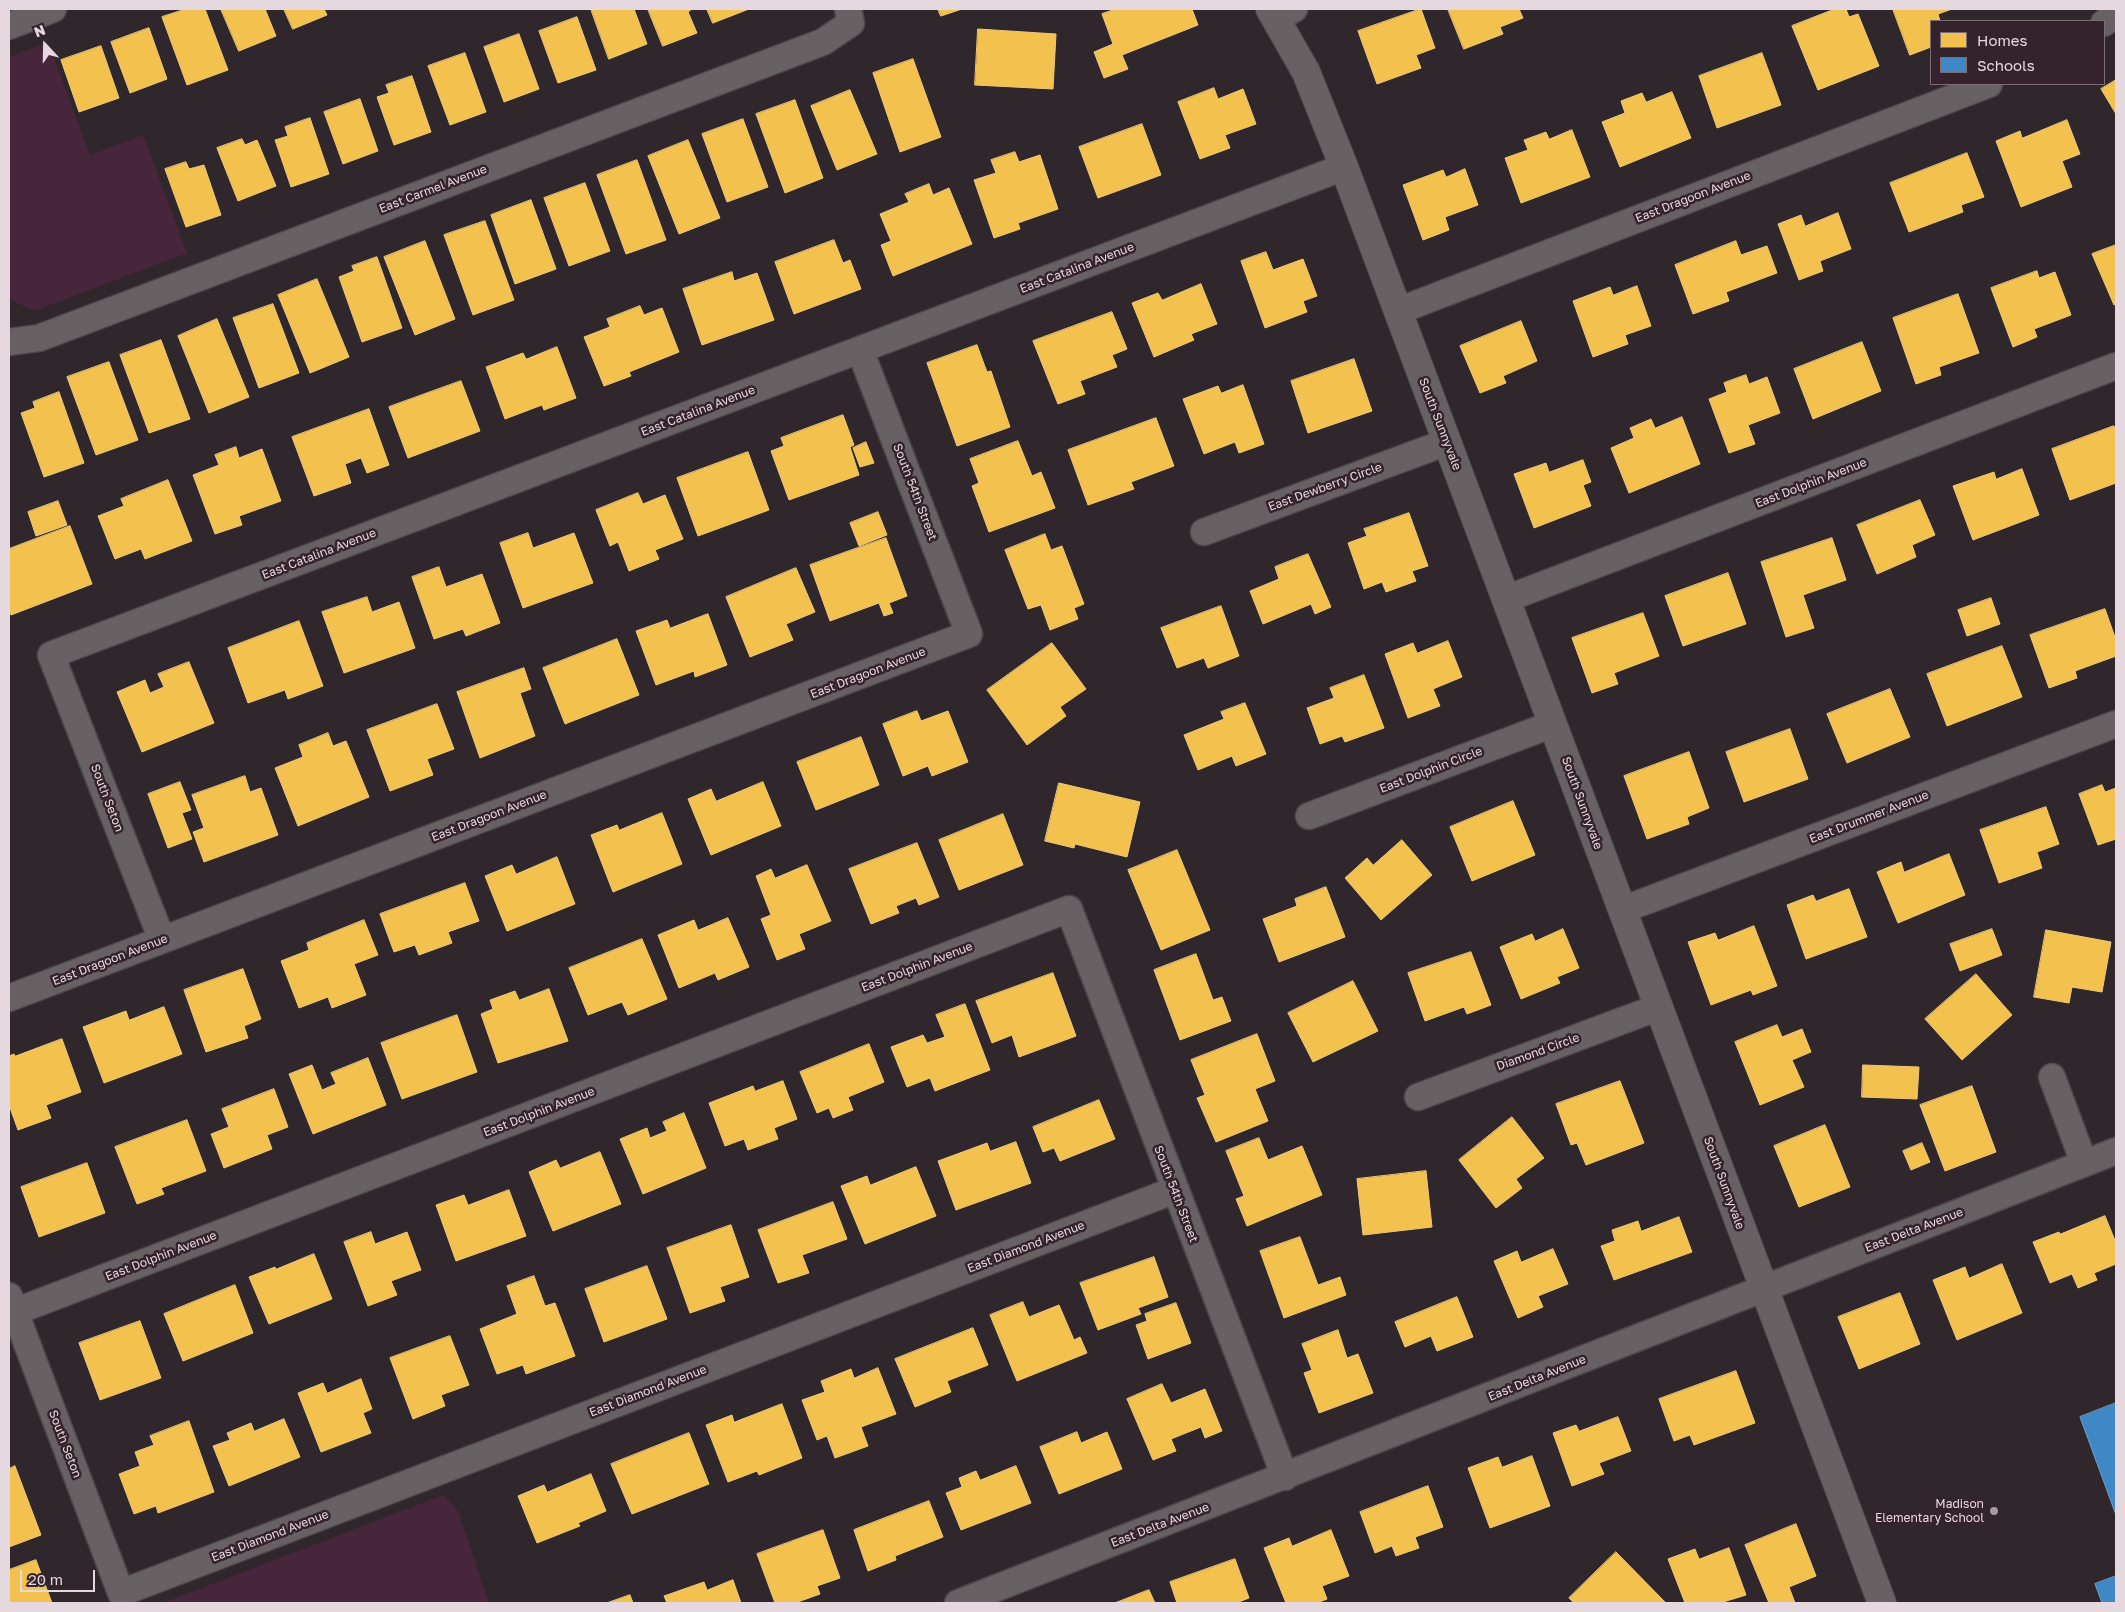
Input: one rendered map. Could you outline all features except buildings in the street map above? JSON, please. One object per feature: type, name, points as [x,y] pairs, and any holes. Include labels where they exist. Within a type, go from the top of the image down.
[{"type":"street","points":[[9,26],[52,9]]},
{"type":"street","name":"South Sunnyvale","points":[[1280,12],[1344,167],[1882,1603]]},
{"type":"street","points":[[2105,21],[2116,14]]},
{"type":"street","name":"East Carmel Avenue","points":[[9,342],[39,338],[823,42],[850,16]]},
{"type":"street","name":"East Dragoon Avenue","points":[[1398,311],[1986,85]]},
{"type":"street","name":"East Catalina Avenue","points":[[51,655],[1344,167]]},
{"type":"street","name":"South 54th Street","points":[[860,350],[969,634]]},
{"type":"street","name":"East Dolphin Avenue","points":[[1506,599],[2116,366]]},
{"type":"street","name":"East Dewberry Circle","points":[[1204,532],[1447,442]]},
{"type":"street","name":"East Dragoon Avenue","points":[[9,998],[969,634]]},
{"type":"street","name":"South Seton","points":[[51,655],[162,940]]},
{"type":"street","name":"East Dolphin Circle","points":[[1309,816],[1553,724]]},
{"type":"street","name":"East Drummer Avenue","points":[[1622,910],[2116,724]]},
{"type":"street","name":"South 54th Street","points":[[1069,909],[1285,1477]]},
{"type":"street","name":"East Dolphin Avenue","points":[[11,1307],[1069,909]]},
{"type":"street","name":"Diamond Circle","points":[[1418,1097],[1659,1007]]},
{"type":"street","points":[[2052,1077],[2084,1164]]},
{"type":"street","name":"East Delta Avenue","points":[[958,1603],[1285,1477],[2116,1151]]},
{"type":"street","name":"East Diamond Avenue","points":[[121,1593],[1175,1190]]},
{"type":"street","name":"South Seton","points":[[11,1307],[121,1593]]},
{"type":"shaded area","points":[[48,42],[90,155],[143,135],[187,253],[34,311],[11,300],[9,293],[9,57]]},
{"type":"shaded area","points":[[443,1495],[458,1511],[489,1603],[163,1603]]},
{"type":"place","name":"Madison Elementary School","points":[[1994,1511]]}]
